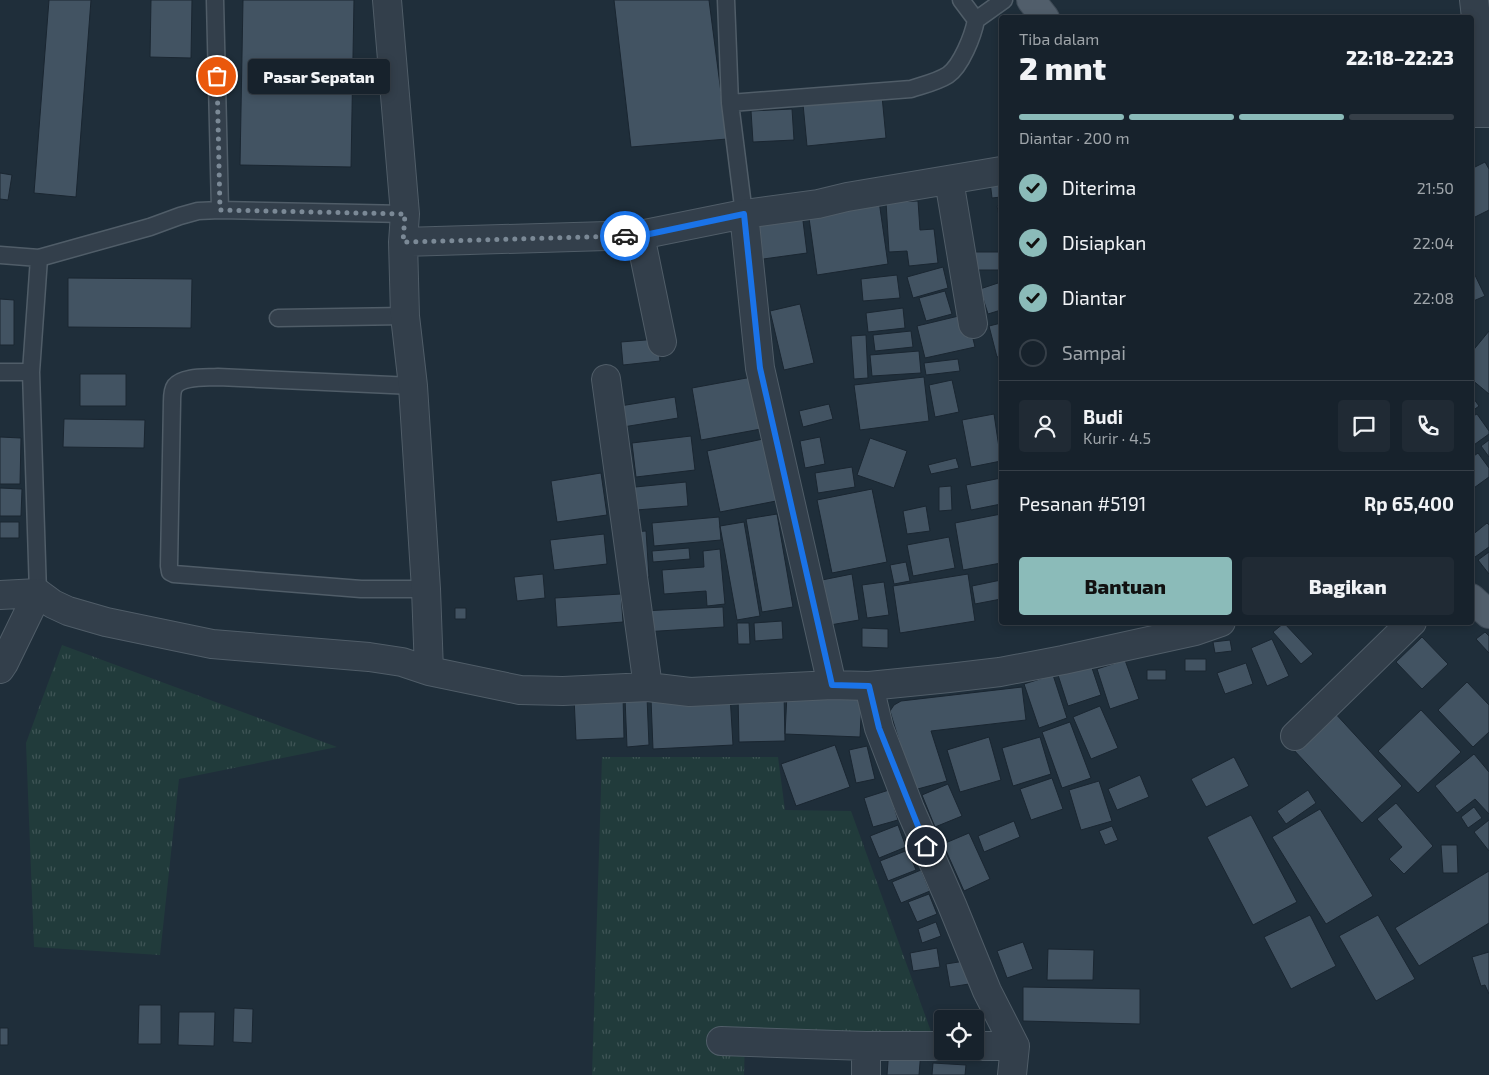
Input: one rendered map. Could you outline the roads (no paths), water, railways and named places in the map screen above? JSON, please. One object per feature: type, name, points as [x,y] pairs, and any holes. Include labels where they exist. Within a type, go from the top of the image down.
[{"type":"main road","points":[[1031,0],[1043,15]]},
{"type":"main road","points":[[1474,601],[1489,614]]},
{"type":"street","points":[[387,0],[405,214],[403,242],[405,316],[413,386],[426,589],[429,671]]},
{"type":"street","points":[[1474,0],[1482,113]]},
{"type":"street","points":[[403,242],[640,236],[744,214],[818,204],[847,197],[999,170]]},
{"type":"street","points":[[949,180],[973,324]]},
{"type":"street","points":[[744,214],[760,368],[832,685]]},
{"type":"street","points":[[640,236],[662,342]]},
{"type":"street","points":[[606,379],[648,687]]},
{"type":"street","points":[[0,669],[38,593]]},
{"type":"street","points":[[0,595],[38,593],[53,604],[68,611],[106,622],[212,644],[369,657],[402,662],[429,671],[520,690],[563,691],[648,687],[690,692],[832,685],[869,686],[1000,672],[1195,631],[1212,625]]},
{"type":"street","points":[[1295,736],[1409,625]]},
{"type":"street","points":[[869,686],[879,728],[910,809],[987,991],[1014,1046],[1012,1075]]},
{"type":"street","points":[[721,1040],[866,1046],[934,1046]]},
{"type":"street","points":[[866,1046],[866,1075]]},
{"type":"street","points":[[984,1046],[1014,1046]]},
{"type":"lane","points":[[215,0],[220,210]]},
{"type":"lane","points":[[726,0],[730,103],[744,214]]},
{"type":"lane","points":[[961,0],[976,20]]},
{"type":"lane","points":[[730,103],[911,89],[935,81],[947,76],[955,69],[973,35],[976,20],[1004,0]]},
{"type":"lane","points":[[0,255],[39,258],[150,227],[198,211],[405,214]]},
{"type":"lane","points":[[38,593],[31,372],[39,258]]},
{"type":"lane","points":[[278,318],[405,316]]},
{"type":"lane","points":[[0,372],[31,372]]},
{"type":"lane","points":[[413,386],[218,378],[187,380],[179,383],[173,391],[172,402],[169,566],[170,572],[174,574],[361,589],[426,589]]},
{"type":"place","name":"Pasar Sepatan","points":[[217,76]]}]
